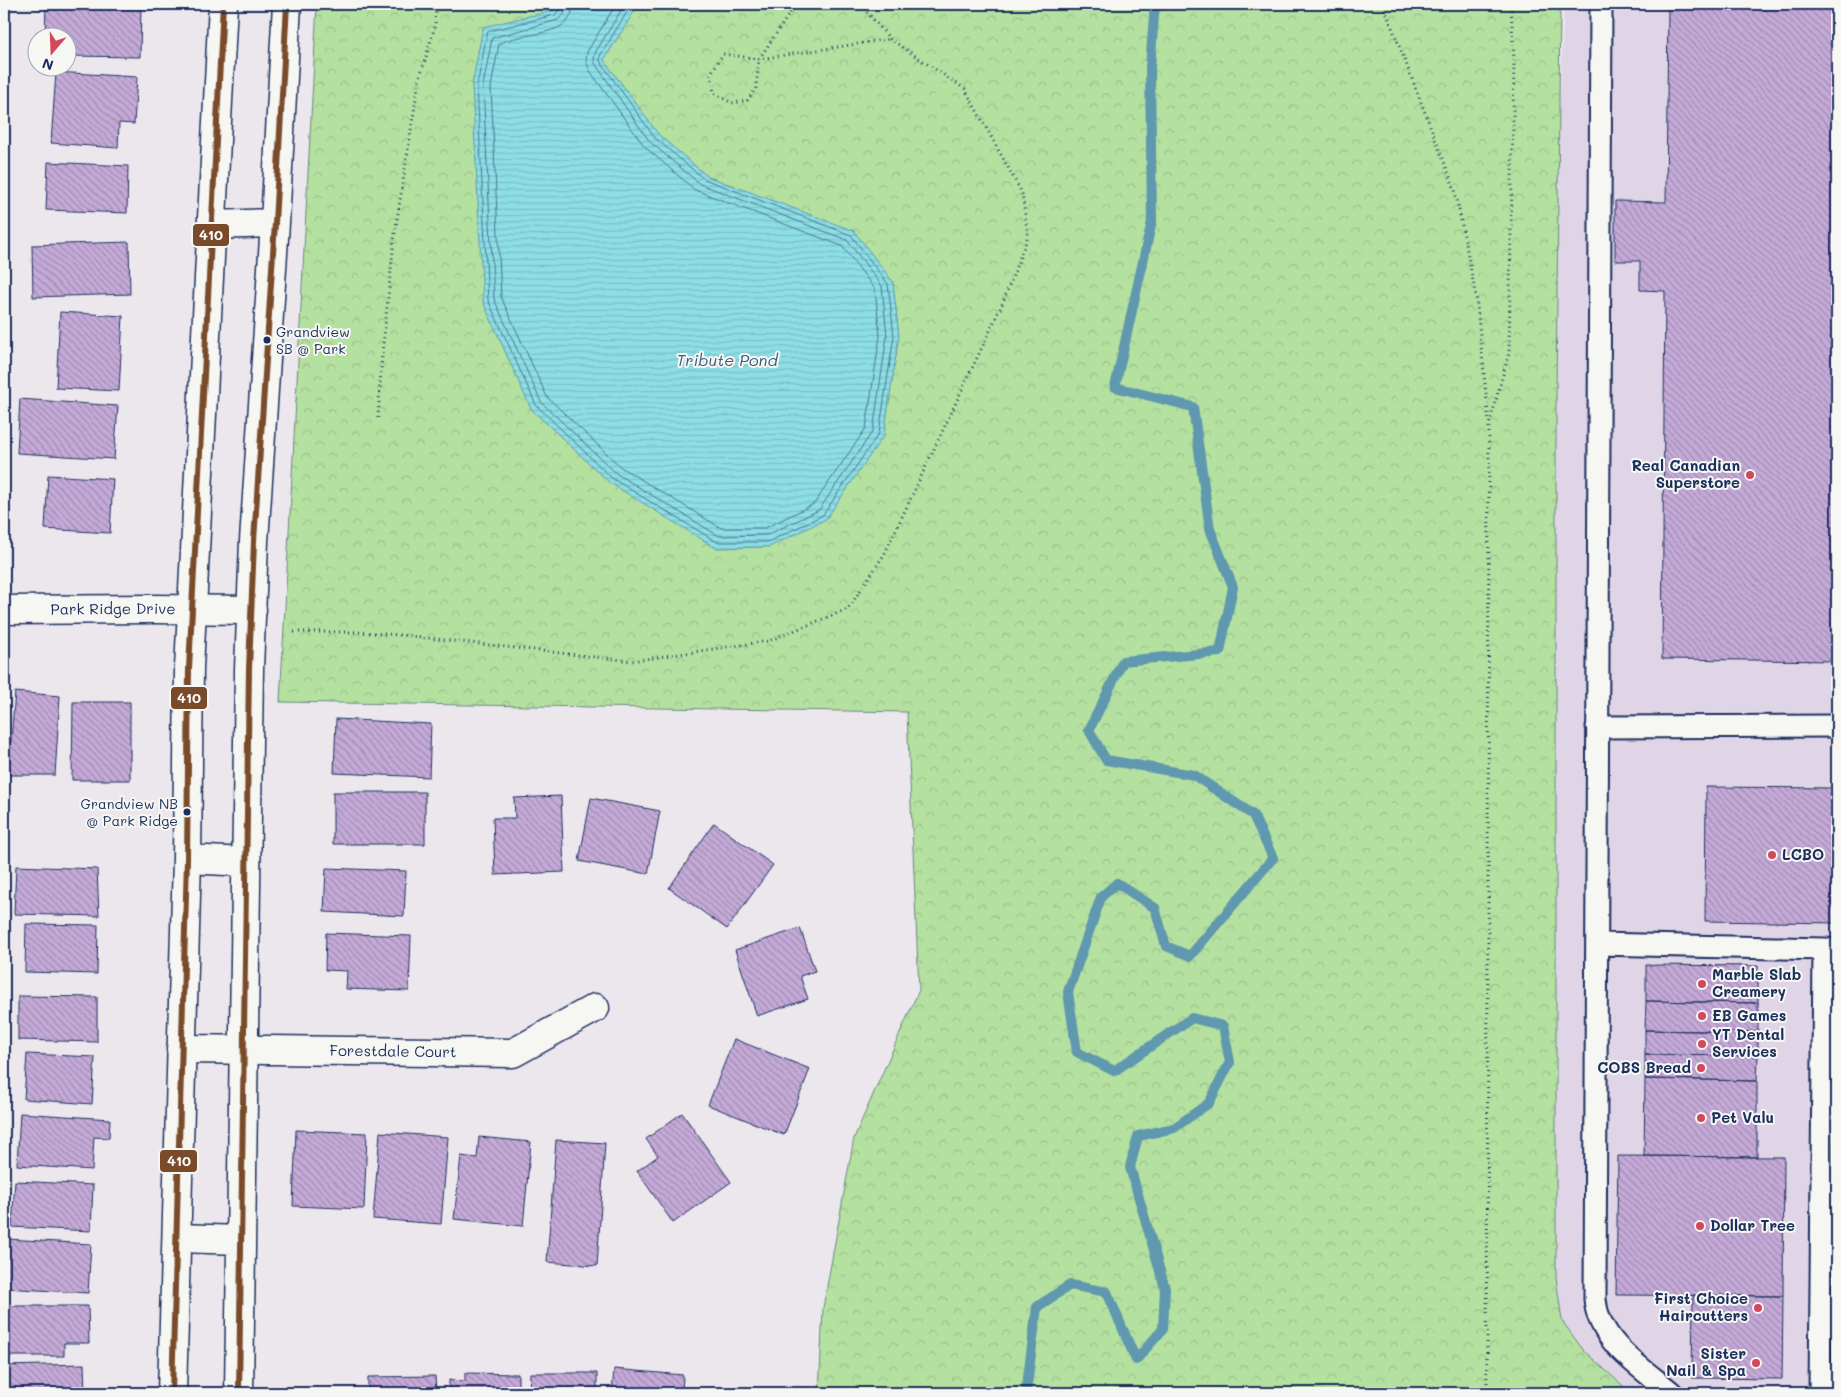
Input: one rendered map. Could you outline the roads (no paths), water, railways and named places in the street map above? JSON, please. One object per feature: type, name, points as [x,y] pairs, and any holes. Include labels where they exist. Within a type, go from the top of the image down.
[{"type":"street","points":[[172,1393],[192,610],[223,4]]},
{"type":"street","points":[[239,1393],[249,669],[254,541],[275,224],[287,4]]},
{"type":"street","points":[[212,224],[275,224]]},
{"type":"street","name":"Park Ridge Drive","points":[[4,610],[252,610]]},
{"type":"street","points":[[187,859],[246,862]]},
{"type":"street","name":"Forestdale Court","points":[[181,1049],[513,1053],[595,1008]]},
{"type":"street","points":[[177,1238],[241,1240]]},
{"type":"lane","points":[[1601,4],[1596,1311],[1600,1324],[1610,1339],[1672,1393]]},
{"type":"lane","points":[[1597,727],[1837,726]]},
{"type":"lane","points":[[1596,944],[1831,950],[1820,1393]]},
{"type":"water","name":"Tribute Pond","points":[[549,4],[639,4],[604,60],[659,135],[707,176],[854,231],[893,282],[899,336],[884,435],[826,519],[769,547],[716,548],[610,483],[531,409],[483,302],[472,85],[483,27],[555,10]]},
{"type":"waterway","points":[[1026,1393],[1037,1307],[1070,1285],[1107,1292],[1136,1360],[1163,1329],[1165,1288],[1130,1167],[1138,1136],[1174,1128],[1209,1103],[1230,1062],[1223,1026],[1192,1018],[1114,1071],[1077,1052],[1068,992],[1101,897],[1117,883],[1155,908],[1166,946],[1190,956],[1273,858],[1253,815],[1194,775],[1106,760],[1089,730],[1123,661],[1220,652],[1233,587],[1210,529],[1193,407],[1115,387],[1152,221],[1150,67],[1155,4]]},
{"type":"place","name":"Grandview SB @ Park","points":[[267,340]]},
{"type":"place","name":"Real Canadian Superstore","points":[[1750,475]]},
{"type":"place","name":"Grandview NB @ Park Ridge","points":[[187,812]]},
{"type":"place","name":"LCBO","points":[[1772,855]]},
{"type":"place","name":"Marble Slab Creamery","points":[[1702,984]]},
{"type":"place","name":"EB Games","points":[[1702,1016]]},
{"type":"place","name":"YT Dental Services","points":[[1702,1044]]},
{"type":"place","name":"COBS Bread","points":[[1701,1068]]},
{"type":"place","name":"Pet Valu","points":[[1701,1118]]},
{"type":"place","name":"Dollar Tree","points":[[1700,1226]]},
{"type":"place","name":"First Choice Haircutters","points":[[1758,1308]]},
{"type":"place","name":"Sister Nail & Spa","points":[[1756,1363]]}]
